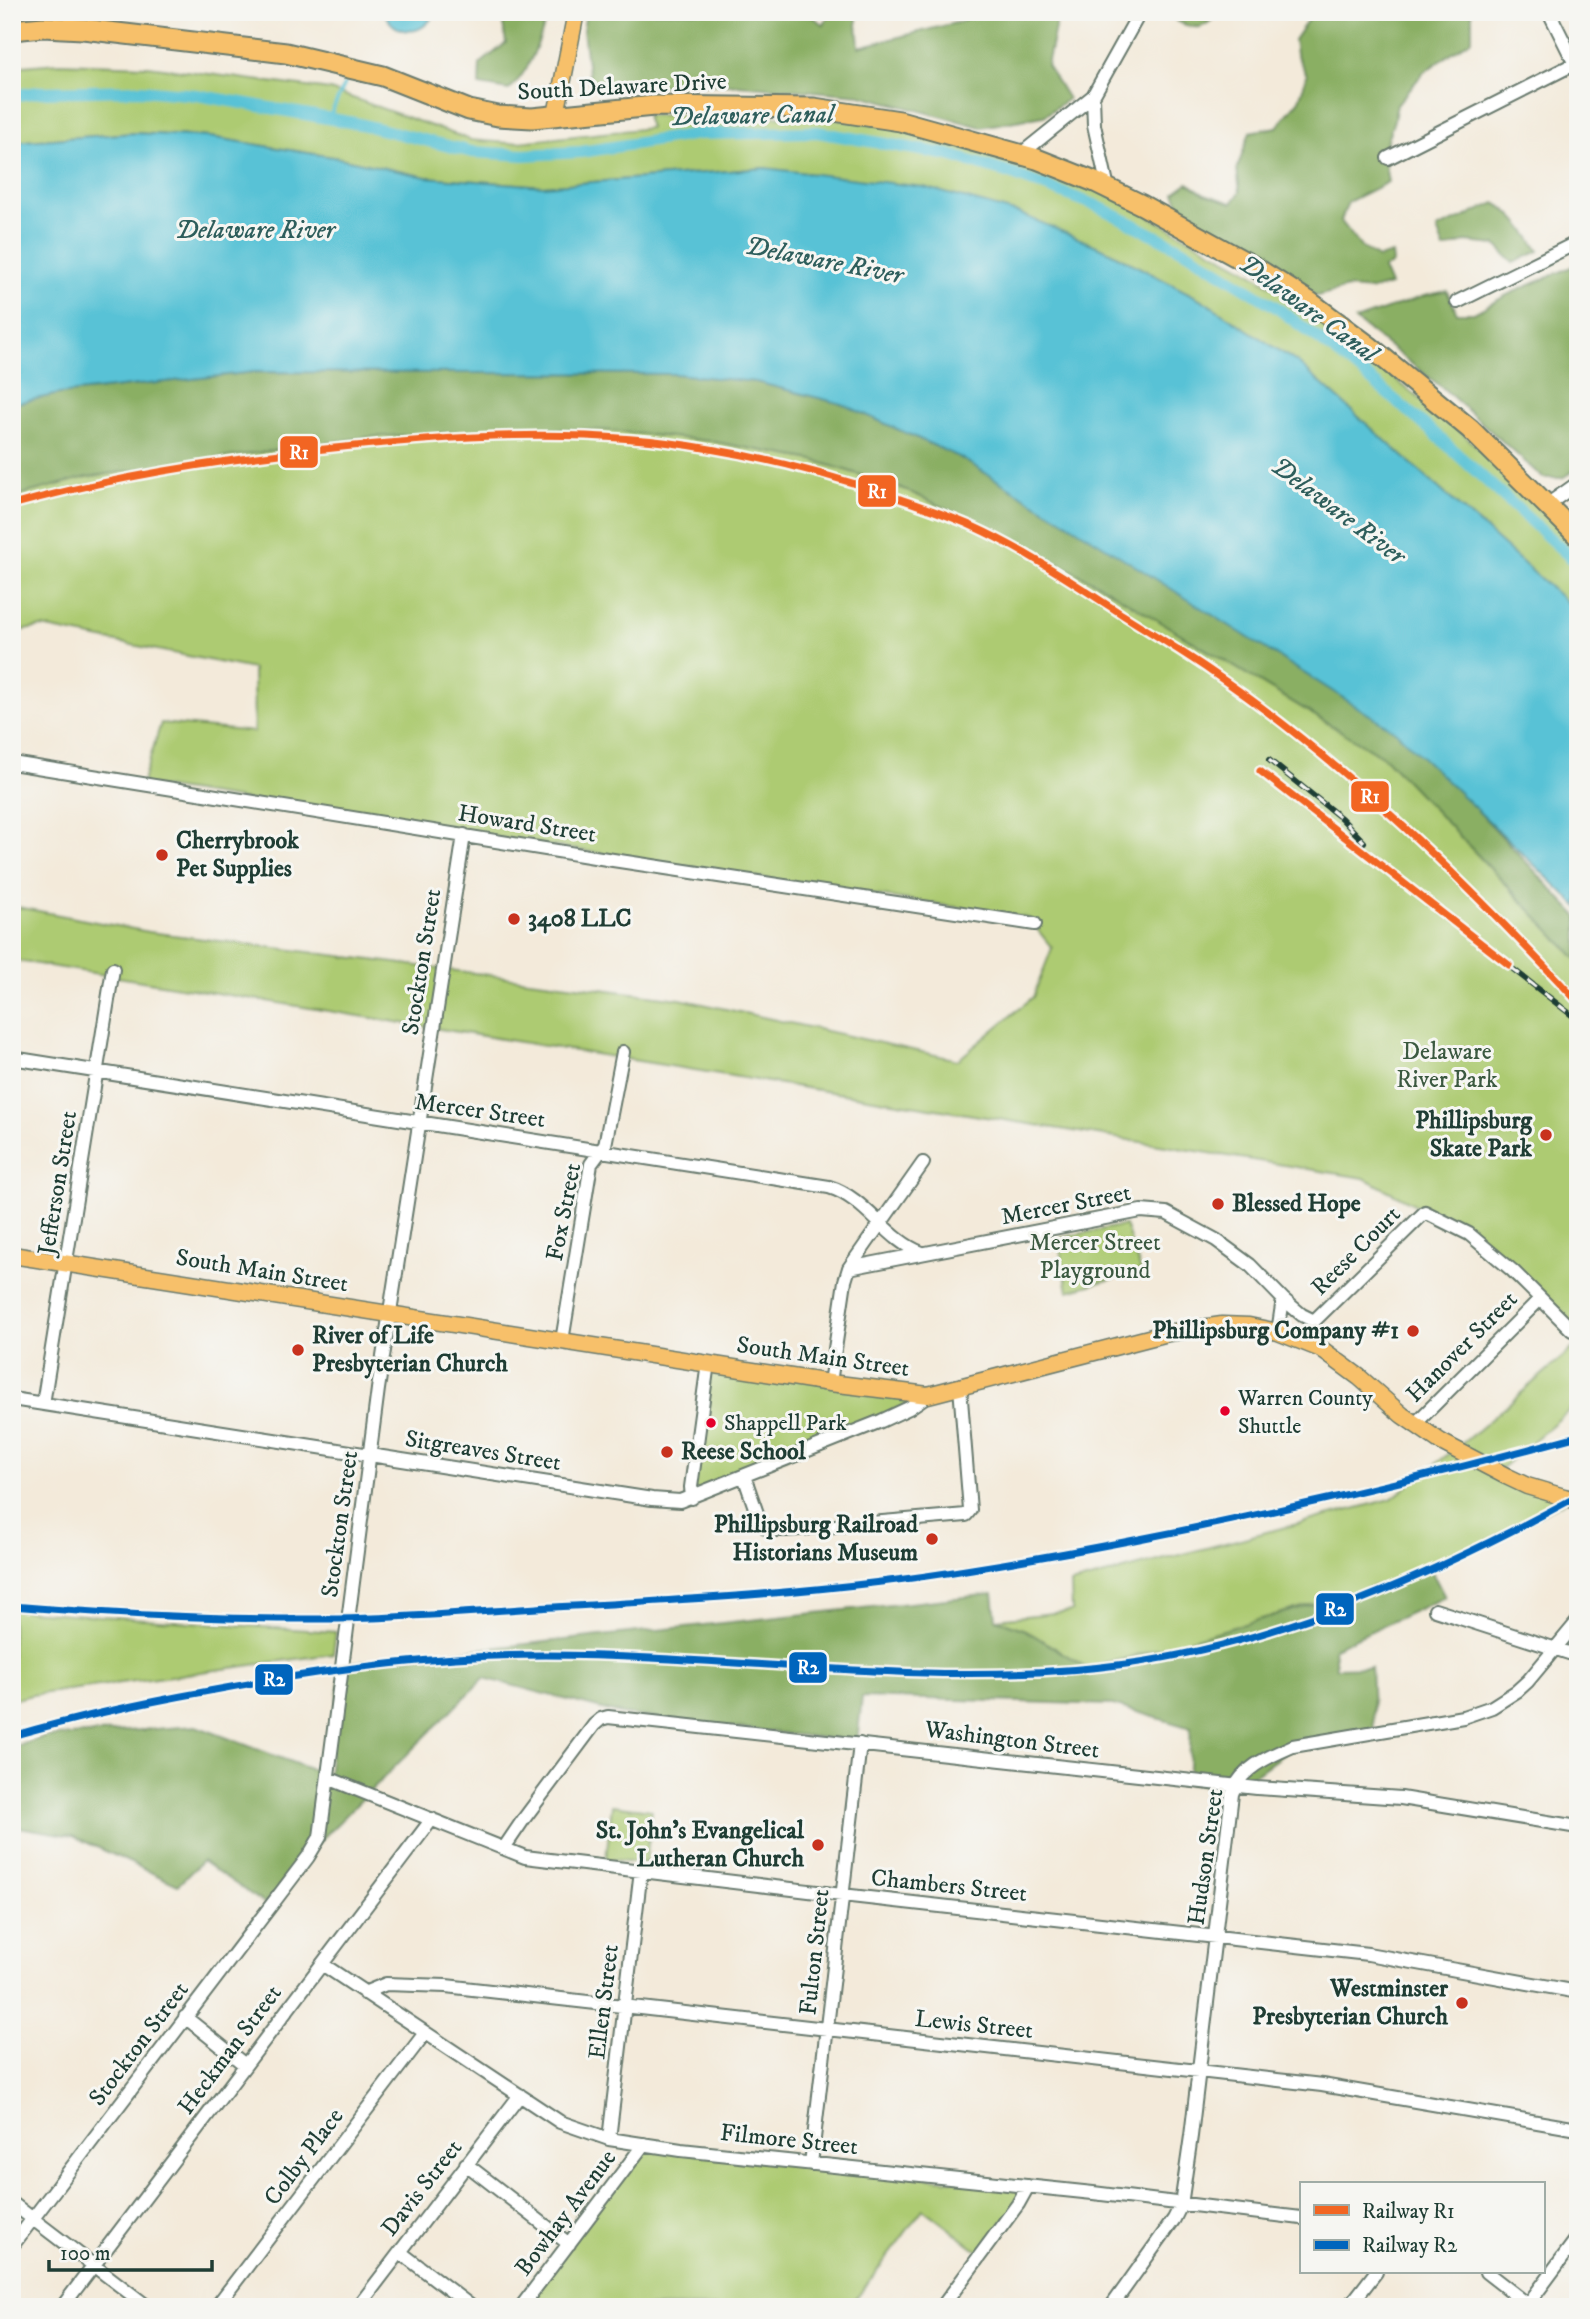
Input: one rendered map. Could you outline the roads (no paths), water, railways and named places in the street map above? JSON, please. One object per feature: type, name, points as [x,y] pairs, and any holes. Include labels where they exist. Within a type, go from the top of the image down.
[{"type":"highway","name":"South Delaware Drive","points":[[12,30],[43,27],[83,29],[273,51],[383,76],[484,114],[515,118],[626,107],[814,108],[900,121],[1021,154],[1108,188],[1253,266],[1310,302],[1369,346],[1470,429],[1578,536]]},
{"type":"main road","points":[[556,115],[576,12]]},
{"type":"main road","name":"South Main Street","points":[[12,1255],[830,1383],[928,1395],[1168,1333],[1223,1325],[1249,1326],[1278,1332],[1321,1349],[1414,1424],[1441,1442],[1527,1486],[1571,1499]]},
{"type":"street","points":[[1021,154],[1093,96],[1140,12]]},
{"type":"street","points":[[1388,158],[1577,65],[1549,12]]},
{"type":"street","points":[[1093,96],[1094,125],[1108,188]]},
{"type":"street","points":[[1457,302],[1578,242]]},
{"type":"street","points":[[1547,505],[1578,483]]},
{"type":"street","name":"Howard Street","points":[[12,763],[1035,924]]},
{"type":"street","name":"Stockton Street","points":[[12,2246],[316,1846],[320,1837],[378,1389],[464,835]]},
{"type":"street","name":"Jefferson Street","points":[[43,1404],[113,969]]},
{"type":"street","name":"Fox Street","points":[[562,1341],[591,1164],[605,1145],[623,1052]]},
{"type":"street","name":"Mercer Street","points":[[12,1058],[828,1187],[846,1194],[904,1243],[922,1253]]},
{"type":"street","points":[[830,1383],[849,1268],[923,1163]]},
{"type":"street","name":"Mercer Street","points":[[849,1268],[1141,1211],[1161,1211],[1233,1250],[1283,1299]]},
{"type":"street","name":"Reese Court","points":[[1283,1299],[1310,1321],[1318,1319],[1425,1212],[1469,1234],[1513,1271],[1540,1299]]},
{"type":"street","points":[[1278,1332],[1283,1299]]},
{"type":"street","points":[[1540,1299],[1572,1330]]},
{"type":"street","name":"Hanover Street","points":[[1414,1424],[1540,1299]]},
{"type":"street","points":[[692,1498],[691,1487],[708,1363]]},
{"type":"street","points":[[744,1476],[760,1522],[769,1530],[966,1515],[970,1510],[960,1387]]},
{"type":"street","name":"Sitgreaves Street","points":[[12,1399],[652,1499],[680,1501],[881,1421],[909,1408],[928,1395]]},
{"type":"street","points":[[1435,1610],[1578,1656]]},
{"type":"street","name":"Hudson Street","points":[[1111,2307],[1174,2219],[1181,2205],[1235,1786],[1244,1773],[1293,1746],[1463,1717],[1492,1707],[1517,1691],[1578,1621]]},
{"type":"street","name":"Washington Street","points":[[504,1849],[548,1785],[601,1719],[617,1717],[1235,1786],[1401,1798],[1578,1827]]},
{"type":"street","name":"Fulton Street","points":[[811,2164],[860,1744]]},
{"type":"street","name":"Chambers Street","points":[[328,1778],[525,1857],[1368,1954],[1578,1992]]},
{"type":"street","name":"Heckman Street","points":[[62,2307],[432,1819]]},
{"type":"street","name":"Ellen Street","points":[[609,2139],[641,1870]]},
{"type":"street","name":"Filmore Street","points":[[321,1965],[560,2122],[609,2139],[1300,2218]]},
{"type":"street","name":"Lewis Street","points":[[364,1993],[386,1984],[414,1983],[828,2029],[1353,2089],[1578,2129]]},
{"type":"street","points":[[185,2017],[245,2065]]},
{"type":"street","name":"Colby Place","points":[[216,2307],[425,2033]]},
{"type":"street","name":"Davis Street","points":[[358,2307],[520,2095]]},
{"type":"street","name":"Bowhay Avenue","points":[[521,2307],[644,2144]]},
{"type":"street","points":[[466,2164],[569,2244]]},
{"type":"street","points":[[942,2307],[1018,2204],[1028,2186]]},
{"type":"street","points":[[12,2203],[148,2307]]},
{"type":"street","points":[[1488,2274],[1528,2306],[1578,2237]]},
{"type":"street","points":[[400,2252],[472,2307]]},
{"type":"street","points":[[1349,2307],[1374,2274]]},
{"type":"water","points":[[384,12],[435,12],[424,26],[409,31],[395,26]]},
{"type":"water","name":"Delaware River","points":[[134,133],[210,137],[339,158],[426,177],[543,186],[765,168],[924,187],[1018,213],[1104,249],[1202,300],[1298,363],[1578,610],[1578,907],[1395,731],[959,457],[842,404],[756,382],[675,374],[254,372],[59,394],[12,404],[12,142]]},
{"type":"waterway","points":[[329,118],[345,83]]},
{"type":"waterway","name":"Delaware Canal","points":[[12,96],[38,92],[141,90],[197,95],[360,124],[472,152],[524,155],[581,152],[698,134],[817,132],[949,155],[1012,174],[1095,205],[1189,253],[1276,307],[1357,368],[1434,433],[1578,564]]},
{"type":"railway","points":[[1269,760],[1341,818],[1364,842]]},
{"type":"railway","points":[[1260,771],[1578,1020]]},
{"type":"railway","points":[[12,1606],[216,1618],[363,1618],[809,1590],[972,1569],[1201,1527],[1428,1475],[1578,1436]]},
{"type":"railway","points":[[12,1736],[159,1700],[251,1683],[334,1670],[460,1658],[618,1656],[909,1673],[982,1674],[1126,1664],[1185,1654],[1244,1639],[1359,1600],[1471,1551],[1578,1496]]},
{"type":"rail line","name":"R1","points":[[12,505],[125,478],[238,459],[413,441],[513,436],[612,437],[710,449],[801,468],[867,488],[952,517],[1011,546],[1190,657],[1262,708],[1358,785],[1404,827],[1493,913],[1578,1002]]},
{"type":"rail line","name":"R1","points":[[1260,771],[1509,965]]},
{"type":"rail line","name":"R2","points":[[12,1606],[216,1618],[363,1618],[809,1590],[972,1569],[1201,1527],[1428,1475],[1578,1436]]},
{"type":"rail line","name":"R2","points":[[12,1736],[159,1700],[251,1683],[334,1670],[460,1658],[618,1656],[909,1673],[982,1674],[1126,1664],[1185,1654],[1244,1639],[1359,1600],[1471,1551],[1578,1496]]},
{"type":"place","name":"Cherrybrook Pet Supplies","points":[[162,855]]},
{"type":"place","name":"3408 LLC","points":[[514,919]]},
{"type":"place","name":"Phillipsburg Skate Park","points":[[1546,1135]]},
{"type":"place","name":"Blessed Hope","points":[[1218,1204]]},
{"type":"place","name":"Phillipsburg Company #1","points":[[1413,1331]]},
{"type":"place","name":"River of Life Presbyterian Church","points":[[298,1350]]},
{"type":"place","name":"Warren County Shuttle","points":[[1225,1411]]},
{"type":"place","name":"Shappell Park","points":[[711,1423]]},
{"type":"place","name":"Reese School","points":[[667,1452]]},
{"type":"place","name":"Phillipsburg Railroad Historians Museum","points":[[932,1539]]},
{"type":"place","name":"St. John's Evangelical Lutheran Church","points":[[818,1845]]},
{"type":"place","name":"Westminster Presbyterian Church","points":[[1462,2003]]},
{"type":"park label","name":"Delaware River Park","points":[[1447,1066]]},
{"type":"park label","name":"Mercer Street Playground","points":[[1095,1257]]}]
